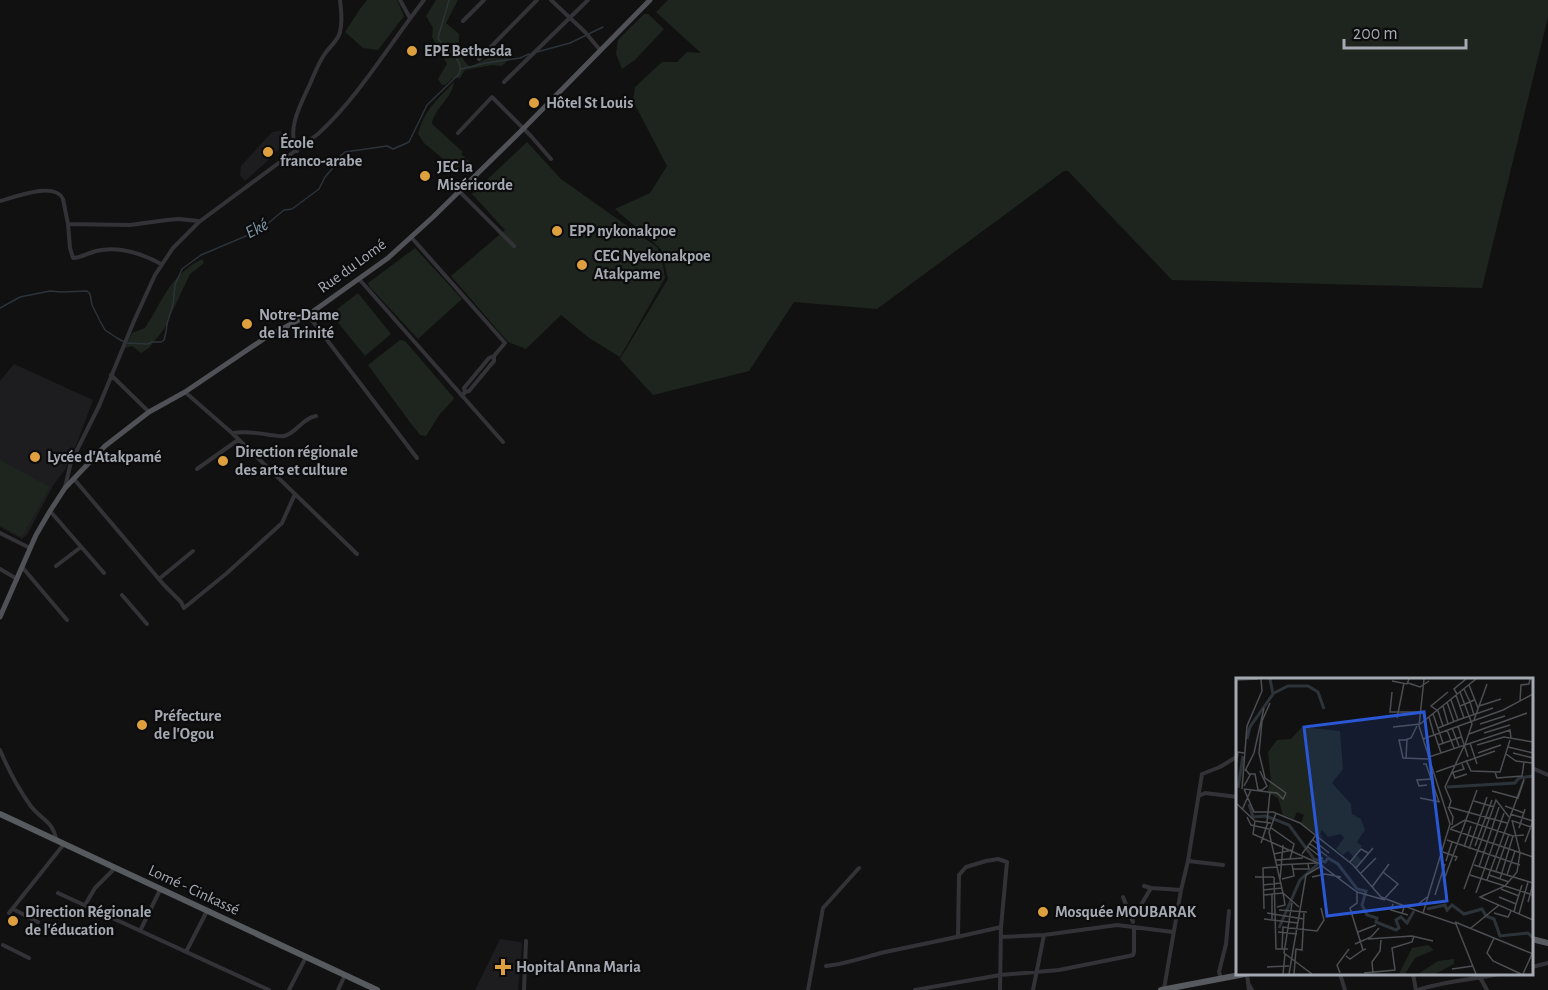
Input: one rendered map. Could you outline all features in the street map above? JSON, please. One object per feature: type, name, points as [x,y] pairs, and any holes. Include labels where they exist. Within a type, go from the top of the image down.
[{"type":"highway","name":"Lomé - Cinkassé","points":[[0,814],[377,990]]},
{"type":"highway","points":[[1533,939],[1548,943]]},
{"type":"highway","points":[[1162,990],[1241,975]]},
{"type":"main road","name":"Rue du Lomé","points":[[0,617],[22,567],[64,488],[105,446],[149,411],[185,392],[265,338],[308,315],[388,258],[524,128],[650,0]]},
{"type":"street","points":[[297,151],[293,136],[296,115],[320,62],[340,35],[342,19],[340,0]]},
{"type":"street","points":[[400,0],[410,18]]},
{"type":"street","points":[[64,488],[71,462],[99,406],[123,345],[161,264],[179,240],[199,222],[297,151],[340,112],[424,0]]},
{"type":"street","points":[[463,21],[484,0]]},
{"type":"street","points":[[479,59],[537,0]]},
{"type":"street","points":[[551,0],[585,32],[600,50]]},
{"type":"street","points":[[504,82],[588,0]]},
{"type":"street","points":[[458,133],[492,97],[524,128],[551,159]]},
{"type":"street","points":[[459,191],[514,246]]},
{"type":"street","points":[[0,201],[26,193],[57,192],[62,195],[63,199],[73,258],[113,248],[148,257],[161,264]]},
{"type":"street","points":[[68,224],[130,225],[179,219],[199,222]]},
{"type":"street","points":[[411,237],[505,343],[469,392],[463,394]]},
{"type":"street","points":[[359,279],[463,394],[503,442]]},
{"type":"street","points":[[308,315],[417,458]]},
{"type":"street","points":[[111,375],[149,411]]},
{"type":"street","points":[[185,392],[357,554]]},
{"type":"street","points":[[232,434],[240,432],[284,436],[304,420],[316,416]]},
{"type":"street","points":[[197,469],[238,440]]},
{"type":"street","points":[[74,479],[184,608],[282,523],[295,494]]},
{"type":"street","points":[[50,511],[104,573]]},
{"type":"street","points":[[0,533],[31,549]]},
{"type":"street","points":[[56,566],[81,547]]},
{"type":"street","points":[[159,579],[193,551]]},
{"type":"street","points":[[22,567],[67,620]]},
{"type":"street","points":[[0,569],[17,579]]},
{"type":"street","points":[[122,595],[147,624]]},
{"type":"street","points":[[0,750],[30,806],[53,828],[56,840]]},
{"type":"street","points":[[1162,990],[1188,861],[1202,774],[1236,757]]},
{"type":"street","points":[[1533,768],[1548,775]]},
{"type":"street","points":[[1198,797],[1206,793],[1236,797]]},
{"type":"street","points":[[9,913],[64,844]]},
{"type":"street","points":[[958,937],[959,875],[966,867],[998,859],[1007,862],[1001,927],[1000,990]]},
{"type":"street","points":[[1188,861],[1222,866]]},
{"type":"street","points":[[85,905],[95,888],[115,867]]},
{"type":"street","points":[[808,990],[823,908],[859,868]]},
{"type":"street","points":[[1144,886],[1181,890]]},
{"type":"street","points":[[1132,920],[1151,888]]},
{"type":"street","points":[[140,931],[161,889]]},
{"type":"street","points":[[58,893],[269,990]]},
{"type":"street","points":[[915,990],[1000,975],[1059,970],[1133,955],[1135,927],[1123,897]]},
{"type":"street","points":[[13,909],[38,922]]},
{"type":"street","points":[[186,952],[207,911]]},
{"type":"street","points":[[1221,979],[1219,972],[1226,944],[1229,911]]},
{"type":"street","points":[[1001,937],[1044,935],[1117,925],[1173,932]]},
{"type":"street","points":[[826,966],[844,964],[874,955],[1001,927]]},
{"type":"street","points":[[1033,990],[1044,935]]},
{"type":"street","points":[[524,990],[526,941]]},
{"type":"street","points":[[3,945],[28,958]]},
{"type":"street","points":[[290,990],[306,957]]},
{"type":"street","points":[[1533,967],[1548,963]]},
{"type":"street","points":[[338,990],[345,975]]},
{"type":"street","points":[[1246,975],[1250,990]]},
{"type":"street","points":[[1340,975],[1345,990]]},
{"type":"street","points":[[1413,975],[1417,990],[1479,976],[1487,990]]},
{"type":"shaded area","points":[[367,0],[397,0],[404,16],[378,50],[363,48],[345,32]]},
{"type":"shaded area","points":[[436,0],[458,0],[446,23],[459,34],[460,51],[469,66],[489,57],[496,58],[502,55],[509,59],[502,66],[493,65],[465,70],[460,78],[453,78],[442,85],[438,79],[447,64],[432,37],[433,28],[426,16]]},
{"type":"shaded area","points":[[668,0],[1548,0],[1548,17],[1482,288],[1172,280],[1068,171],[1064,171],[877,309],[794,302],[749,371],[653,395],[620,359],[668,279],[661,249],[615,209],[650,193],[667,166],[633,101],[635,87],[662,62],[677,62],[687,52],[701,53],[656,12]]},
{"type":"shaded area","points":[[644,14],[648,14],[664,29],[635,60],[622,69],[616,54],[618,40]]},
{"type":"shaded area","points":[[454,82],[453,88],[433,118],[432,124],[463,152],[461,154],[473,165],[467,174],[459,173],[451,167],[424,143],[418,134],[428,111]]},
{"type":"shaded area","points":[[280,131],[290,138],[245,181],[240,175],[241,166],[272,132]]},
{"type":"shaded area","points":[[527,142],[561,179],[657,247],[662,259],[665,278],[620,357],[589,338],[561,315],[526,349],[508,342],[451,276],[505,230],[472,194]]},
{"type":"shaded area","points":[[415,248],[462,299],[418,339],[368,283]]},
{"type":"shaded area","points":[[202,259],[204,263],[190,274],[164,329],[149,348],[141,353],[132,346],[125,348],[132,333],[145,328],[174,281]]},
{"type":"shaded area","points":[[358,293],[391,334],[365,356],[331,314]]},
{"type":"shaded area","points":[[400,340],[405,341],[454,398],[426,436],[420,435],[368,365]]},
{"type":"shaded area","name":"Lycée d'Atakpamé","points":[[14,364],[93,400],[65,470],[54,484],[27,535],[22,539],[0,527],[0,381]]},
{"type":"shaded area","points":[[0,460],[50,487],[21,537],[0,525]]},
{"type":"shaded area","name":"Hopital Anna Maria","points":[[500,939],[522,944],[518,990],[475,990]]},
{"type":"waterway","name":"Eké","points":[[0,308],[20,297],[50,291],[87,291],[105,330],[117,338],[126,343],[148,344],[164,340],[175,285],[182,269],[201,255],[260,230],[284,210],[292,209],[319,189],[338,158],[345,152],[387,146],[393,149],[409,142],[427,105],[459,74],[460,64],[438,38],[449,0]]},
{"type":"waterway","points":[[537,52],[570,43],[603,27]]},
{"type":"waterway","points":[[461,69],[520,58],[529,54]]},
{"type":"place","name":"EPE Bethesda","points":[[412,51]]},
{"type":"place","name":"Hôtel St Louis","points":[[534,103]]},
{"type":"place","name":"École franco-arabe","points":[[268,152]]},
{"type":"place","name":"JEC la Miséricorde","points":[[425,176]]},
{"type":"place","name":"EPP nykonakpoe","points":[[557,231]]},
{"type":"place","name":"CEG Nyekonakpoe Atakpame","points":[[582,265]]},
{"type":"place","name":"Notre-Dame de la Trinité","points":[[247,324]]},
{"type":"place","name":"Lycée d'Atakpamé","points":[[35,457]]},
{"type":"place","name":"Direction régionale des arts et culture","points":[[223,461]]},
{"type":"place","name":"Préfecture de l'Ogou","points":[[142,725]]},
{"type":"place","name":"Mosquée MOUBARAK","points":[[1043,912]]},
{"type":"place","name":"Direction Régionale de l'éducation","points":[[13,921]]},
{"type":"place","name":"Hopital Anna Maria","points":[[503,967]]}]
